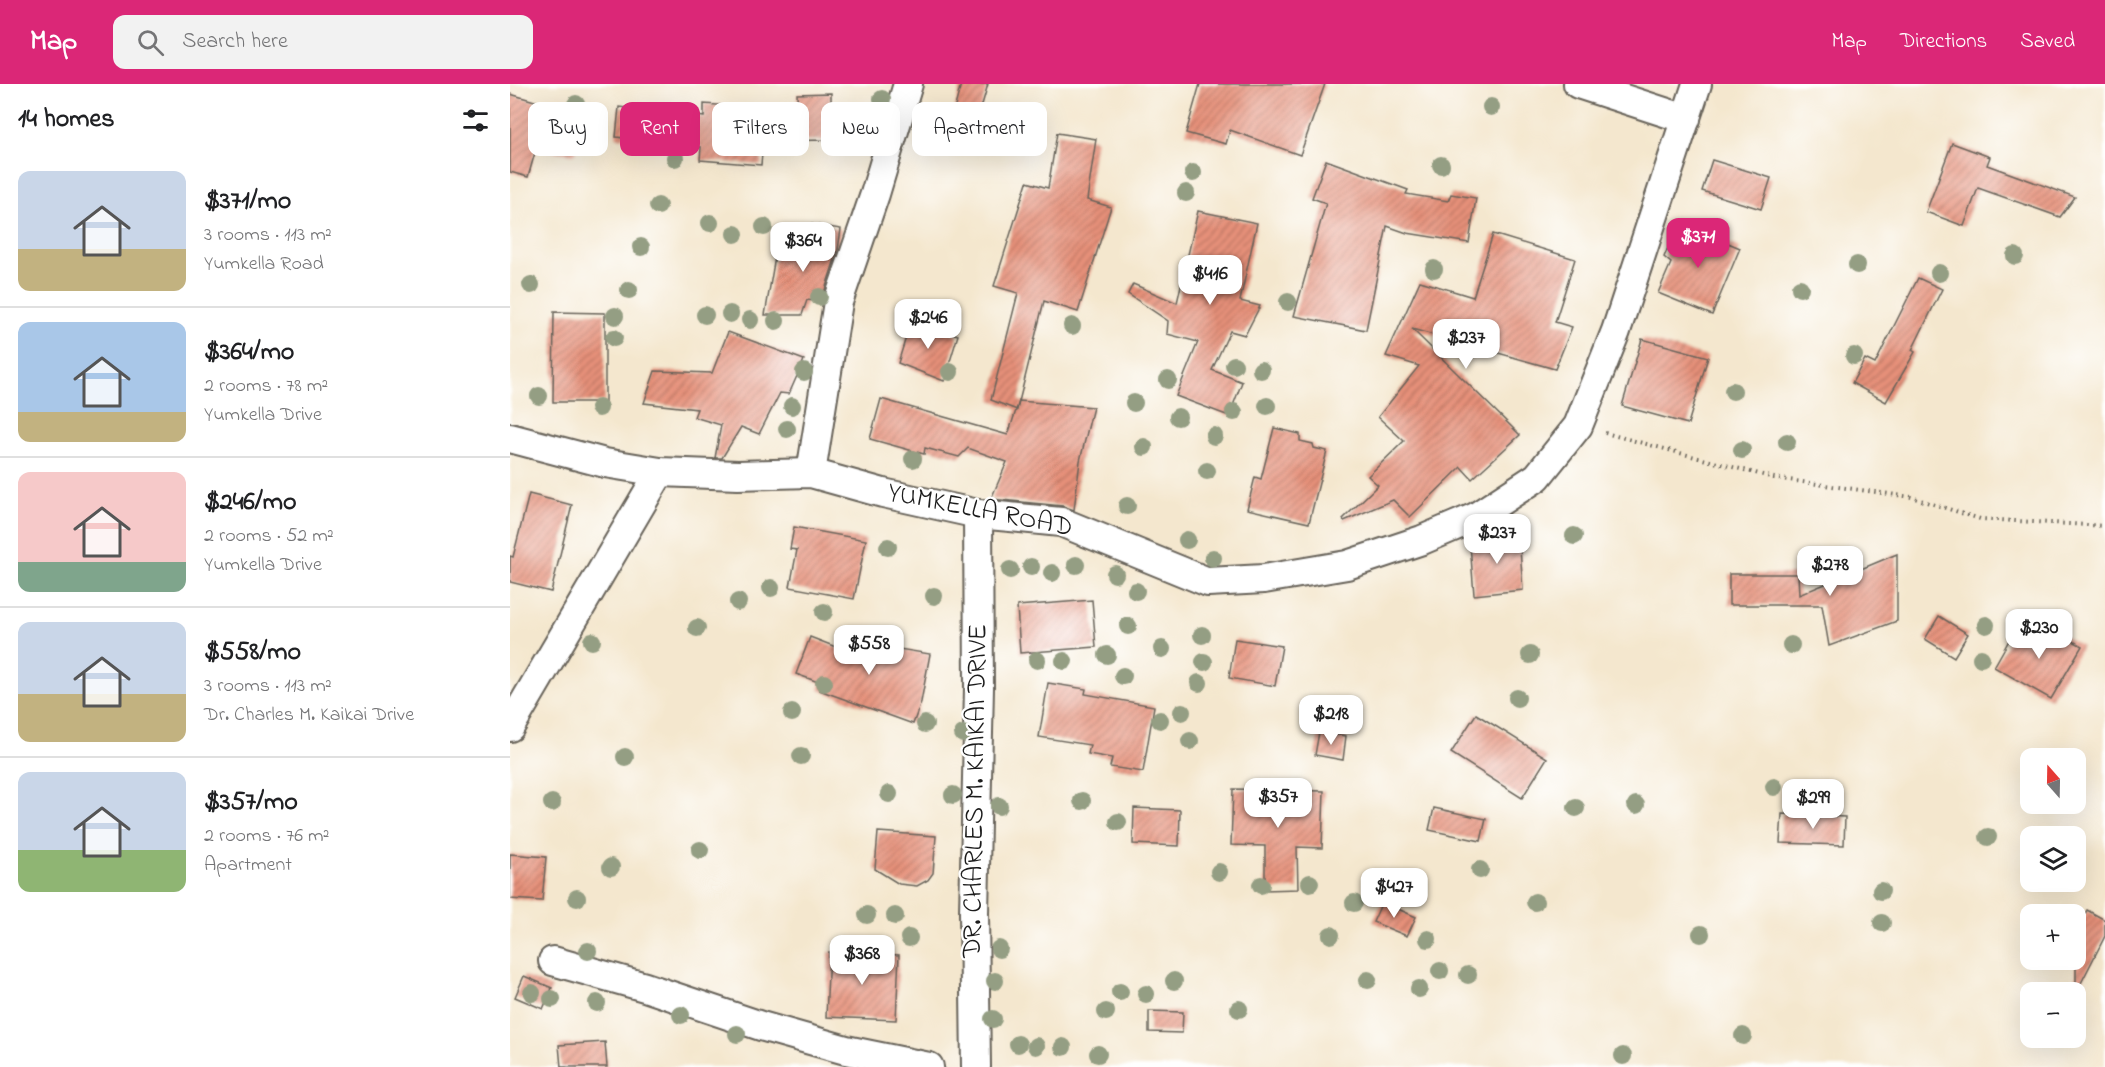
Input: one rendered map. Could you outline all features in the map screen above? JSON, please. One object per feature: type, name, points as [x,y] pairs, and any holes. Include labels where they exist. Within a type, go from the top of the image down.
[{"type":"street","points":[[811,473],[838,302],[875,194],[908,84]]},
{"type":"street","points":[[1578,84],[1686,119]]},
{"type":"street","name":"YUMKELLA ROAD","points":[[510,438],[605,463],[660,472],[738,475],[811,473],[882,493],[978,514],[1061,522],[1208,582],[1264,579],[1347,566],[1422,540],[1476,517],[1537,477],[1578,426],[1616,331],[1697,84]]},
{"type":"street","points":[[510,727],[660,472]]},
{"type":"street","name":"DR. CHARLES M. KAIKAI DRIVE","points":[[976,1067],[974,913],[979,688],[978,514]]},
{"type":"street","points":[[553,961],[645,987],[761,1026],[846,1050],[929,1067]]},
{"type":"path","points":[[1578,426],[1774,478],[1911,497],[1980,519],[2105,526]]},
{"type":"building","points":[[961,84],[988,84],[983,102],[956,102]]},
{"type":"building","points":[[1200,84],[1325,84],[1300,155],[1230,130],[1226,144],[1186,133]]},
{"type":"building","points":[[831,93],[831,102],[821,102],[821,140],[809,140],[809,102],[797,102],[797,94]]},
{"type":"building","points":[[510,94],[538,102],[528,102],[528,156],[534,156],[528,177],[510,172]]},
{"type":"building","points":[[704,104],[712,105],[712,156],[762,156],[761,165],[700,160],[700,117],[704,117]]},
{"type":"building","points":[[620,107],[620,137],[616,137]]},
{"type":"building","points":[[1057,133],[1096,139],[1087,200],[1111,207],[1078,312],[1044,301],[1017,410],[991,400],[1018,293],[994,286],[1027,182],[1048,188]]},
{"type":"building","points":[[1952,143],[1990,157],[1987,165],[2075,197],[2060,217],[1978,188],[1964,226],[1926,212]]},
{"type":"building","points":[[1326,160],[1408,190],[1406,194],[1448,201],[1451,194],[1476,198],[1469,243],[1407,233],[1387,226],[1366,330],[1294,316],[1326,203],[1312,198]]},
{"type":"building","points":[[1712,160],[1771,178],[1761,209],[1702,191]]},
{"type":"building","points":[[1198,211],[1257,223],[1240,301],[1260,306],[1245,335],[1230,331],[1212,370],[1242,382],[1229,416],[1176,396],[1198,342],[1167,334],[1168,321],[1128,294],[1133,284],[1177,303]]},
{"type":"building","points":[[810,224],[841,229],[838,250],[821,302],[807,300],[802,315],[765,315],[776,251],[806,254]]},
{"type":"building","points":[[1685,225],[1740,248],[1712,315],[1658,293],[1671,263],[1664,257],[1673,236],[1680,239]]},
{"type":"building","points":[[1493,234],[1575,259],[1555,322],[1572,327],[1555,369],[1412,329],[1520,435],[1472,479],[1461,467],[1410,517],[1393,500],[1344,521],[1343,519],[1378,485],[1368,476],[1404,441],[1378,417],[1419,366],[1386,356],[1420,281],[1473,297]]},
{"type":"building","points":[[1918,278],[1942,289],[1912,350],[1915,352],[1886,402],[1852,383],[1865,359],[1875,364]]},
{"type":"building","points":[[554,312],[605,313],[605,402],[553,402]]},
{"type":"building","points":[[911,321],[958,335],[944,381],[898,363]]},
{"type":"building","points":[[728,332],[804,360],[789,394],[780,393],[759,434],[741,427],[722,458],[715,458],[721,425],[694,417],[697,409],[644,403],[655,371],[712,373]]},
{"type":"building","points":[[1642,339],[1708,357],[1688,424],[1622,406]]},
{"type":"building","points":[[881,399],[1008,435],[1019,401],[1093,407],[1080,461],[1074,510],[1063,506],[991,499],[1007,462],[968,448],[959,457],[925,448],[924,454],[870,439]]},
{"type":"building","points":[[1274,428],[1300,434],[1300,441],[1327,451],[1309,523],[1247,509],[1255,477],[1261,479]]},
{"type":"building","points":[[529,494],[572,505],[551,592],[510,582],[510,556],[513,557]]},
{"type":"building","points":[[794,527],[866,540],[854,599],[790,587],[797,550],[790,549]]},
{"type":"building","points":[[1519,534],[1523,590],[1474,595],[1470,544],[1493,542],[1493,536]]},
{"type":"building","points":[[1897,554],[1897,621],[1829,646],[1822,605],[1729,605],[1729,574],[1798,574],[1799,595]]},
{"type":"building","points":[[1092,600],[1096,647],[1020,653],[1017,606]]},
{"type":"building","points":[[1939,616],[1968,634],[1954,657],[1925,639]]},
{"type":"building","points":[[2041,623],[2082,646],[2051,699],[1994,667],[2012,635],[2028,644]]},
{"type":"building","points":[[810,637],[841,649],[844,640],[930,654],[921,702],[913,724],[819,690],[821,683],[796,674]]},
{"type":"building","points":[[1235,639],[1282,646],[1275,686],[1229,678]]},
{"type":"building","points":[[1048,683],[1086,689],[1085,694],[1154,706],[1143,772],[1110,767],[1112,758],[1088,754],[1090,745],[1039,737]]},
{"type":"building","points":[[1476,714],[1547,758],[1522,798],[1451,753]]},
{"type":"building","points":[[1319,732],[1346,736],[1343,760],[1315,755]]},
{"type":"building","points":[[1233,789],[1324,791],[1322,848],[1297,847],[1298,889],[1265,890],[1265,846],[1231,845]]},
{"type":"building","points":[[1134,808],[1180,810],[1179,846],[1133,844]]},
{"type":"building","points":[[1434,808],[1486,819],[1481,841],[1429,830]]},
{"type":"building","points":[[1782,814],[1845,817],[1844,845],[1780,843]]},
{"type":"building","points":[[878,832],[936,836],[933,873],[928,880],[917,886],[899,884],[875,869]]},
{"type":"building","points":[[510,854],[546,857],[542,901],[510,899]]},
{"type":"building","points":[[1382,902],[1416,917],[1407,936],[1373,922]]},
{"type":"building","points":[[2087,910],[2105,920],[2105,936],[2082,982],[2076,982],[2076,970],[2086,970]]},
{"type":"building","points":[[829,952],[899,955],[896,1020],[826,1017]]},
{"type":"building","points":[[524,976],[552,988],[543,1009],[515,997]]},
{"type":"building","points":[[1149,1011],[1183,1012],[1182,1033],[1149,1032]]},
{"type":"building","points":[[605,1042],[607,1067],[561,1067],[559,1045]]}]
